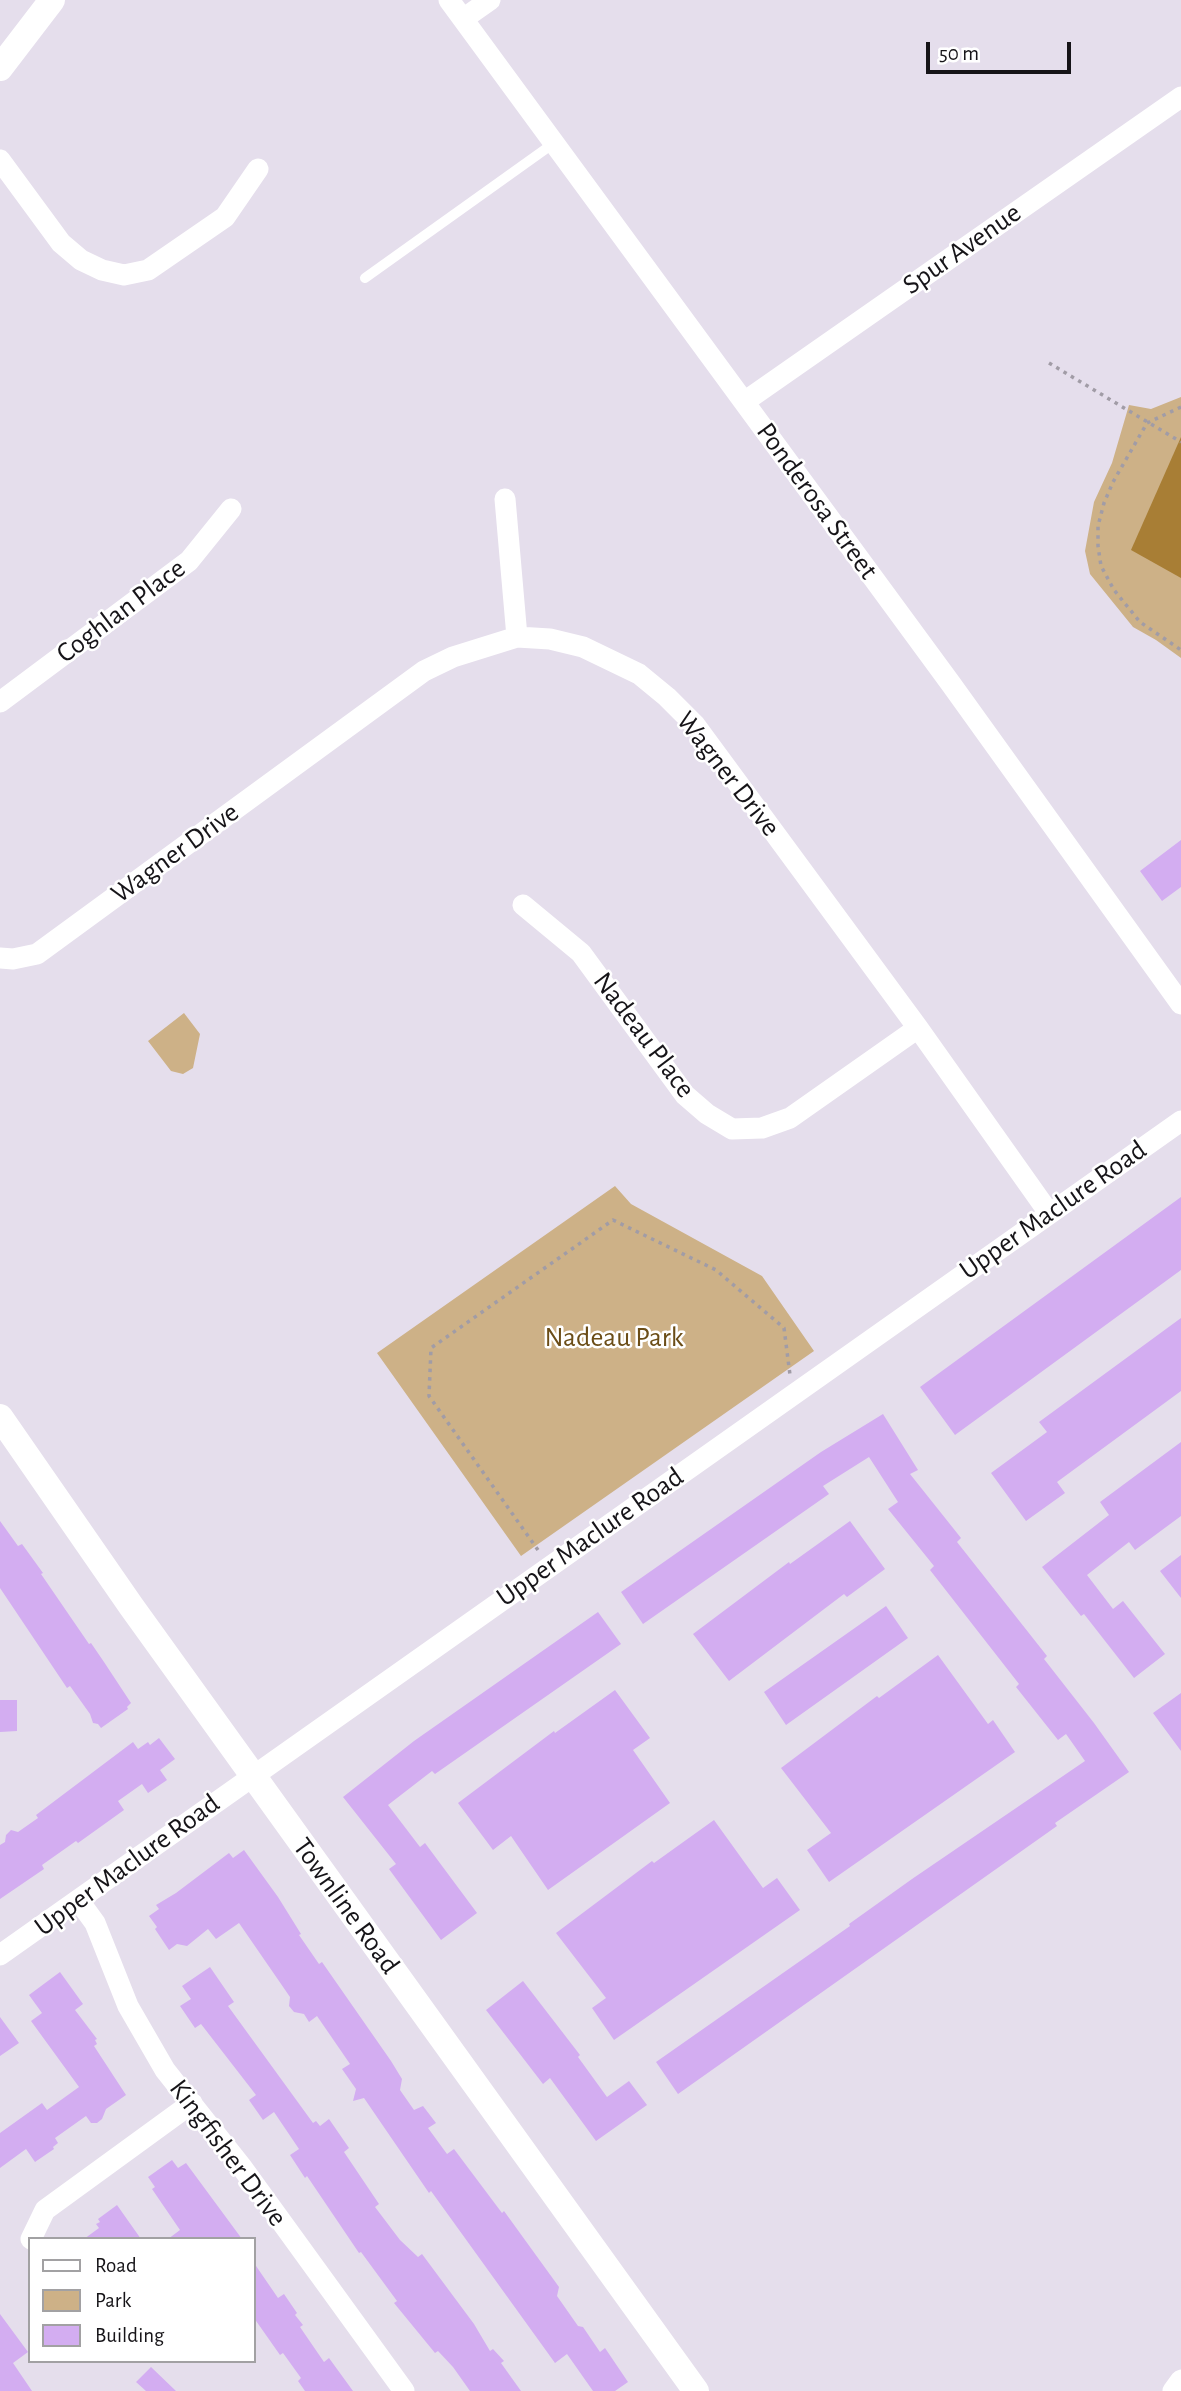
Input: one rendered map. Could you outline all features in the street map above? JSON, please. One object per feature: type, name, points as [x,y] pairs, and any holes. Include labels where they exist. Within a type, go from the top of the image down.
[{"type":"street","points":[[0,68],[52,0]]},
{"type":"street","name":"Ponderosa Street","points":[[449,0],[951,684],[1181,1004]]},
{"type":"street","points":[[463,19],[490,0]]},
{"type":"street","name":"Spur Avenue","points":[[744,402],[1181,97]]},
{"type":"street","points":[[0,159],[61,243],[81,260],[102,270],[124,275],[148,270],[225,217],[258,169]]},
{"type":"street","points":[[505,499],[517,637]]},
{"type":"street","name":"Coghlan Place","points":[[0,702],[189,561],[231,509]]},
{"type":"street","name":"Wagner Drive","points":[[0,958],[13,960],[37,954],[424,671],[453,657],[517,637],[550,639],[583,647],[639,674],[695,724],[918,1028],[1049,1213]]},
{"type":"street","name":"Nadeau Place","points":[[523,905],[581,953],[685,1095],[707,1114],[732,1129],[761,1128],[790,1118],[918,1028]]},
{"type":"street","name":"Upper Maclure Road","points":[[0,1955],[1181,1121]]},
{"type":"street","name":"Townline Road","points":[[0,1417],[252,1776],[696,2391]]},
{"type":"street","name":"Kingfisher Drive","points":[[79,1901],[95,1923],[128,2006],[164,2070],[241,2166],[404,2391]]},
{"type":"street","points":[[32,2237],[45,2210],[192,2103]]},
{"type":"street","points":[[1173,2391],[1181,2381]]},
{"type":"lane","points":[[365,278],[554,143]]},
{"type":"path","points":[[1049,363],[1181,442]]},
{"type":"path","points":[[1181,407],[1147,422],[1113,482],[1098,526],[1101,566],[1114,590],[1140,622],[1181,650]]},
{"type":"path","points":[[549,1566],[429,1396],[431,1348],[613,1220],[716,1270],[784,1328],[792,1395]]},
{"type":"green space","points":[[1181,397],[1181,658],[1133,627],[1090,574],[1085,551],[1094,502],[1112,463],[1129,405],[1151,409]]},
{"type":"green space","points":[[184,1013],[200,1034],[193,1068],[183,1074],[171,1071],[148,1041]]},
{"type":"green space","name":"Nadeau Park","points":[[615,1186],[631,1204],[762,1276],[814,1351],[521,1556],[377,1353]]},
{"type":"shaded area","points":[[1181,437],[1181,578],[1131,550]]},
{"type":"building","points":[[1181,840],[1181,887],[1162,901],[1140,871]]},
{"type":"building","points":[[1181,1197],[1181,1270],[955,1435],[920,1387]]},
{"type":"building","points":[[1181,1318],[1181,1391],[1057,1482],[1065,1493],[1026,1521],[991,1473],[1047,1432],[1039,1422]]},
{"type":"building","points":[[883,1414],[918,1470],[910,1474],[961,1538],[957,1542],[1047,1656],[1044,1659],[1129,1772],[1055,1823],[1057,1826],[678,2094],[656,2062],[850,1926],[849,1924],[912,1879],[1085,1761],[1066,1734],[1058,1740],[1016,1687],[1019,1684],[930,1570],[934,1566],[888,1509],[898,1502],[869,1457],[823,1486],[829,1494],[643,1624],[621,1592],[821,1452]]},
{"type":"building","points":[[1181,1442],[1181,1516],[1135,1550],[1129,1542],[1087,1575],[1113,1609],[1123,1601],[1165,1654],[1134,1678],[1084,1614],[1081,1616],[1042,1567],[1109,1515],[1100,1502]]},
{"type":"building","points":[[0,1521],[18,1546],[22,1544],[43,1573],[41,1574],[131,1703],[128,1709],[101,1728],[93,1723],[90,1714],[70,1686],[67,1688],[0,1588]]},
{"type":"building","points":[[850,1521],[885,1569],[847,1597],[844,1594],[729,1681],[693,1634],[789,1562],[790,1564]]},
{"type":"building","points":[[1181,1555],[1181,1598],[1160,1571]]},
{"type":"building","points":[[886,1606],[908,1638],[786,1725],[764,1692]]},
{"type":"building","points":[[598,1612],[621,1644],[435,1774],[432,1771],[388,1805],[420,1847],[425,1843],[477,1913],[441,1940],[389,1869],[396,1864],[343,1797],[414,1741]]},
{"type":"building","points":[[938,1655],[988,1724],[993,1720],[1015,1752],[829,1882],[807,1850],[831,1833],[781,1768],[877,1696],[879,1698]]},
{"type":"building","points":[[615,1690],[650,1738],[633,1750],[670,1803],[548,1890],[511,1836],[493,1850],[458,1803],[554,1731],[555,1733]]},
{"type":"building","points":[[1181,1693],[1181,1751],[1153,1713]]},
{"type":"building","points":[[0,1700],[17,1700],[17,1731],[0,1732]]},
{"type":"building","points":[[159,1738],[175,1759],[160,1770],[167,1780],[148,1793],[142,1784],[118,1801],[124,1810],[42,1865],[44,1869],[0,1899],[0,1845],[5,1842],[6,1835],[11,1830],[18,1832],[38,1818],[36,1815],[133,1742],[138,1749]]},
{"type":"building","points":[[714,1820],[763,1888],[777,1878],[800,1910],[614,2040],[592,2008],[606,1998],[556,1933],[652,1861],[654,1863]]},
{"type":"building","points":[[244,1850],[278,1897],[319,1964],[322,1962],[391,2061],[402,2079],[400,2090],[414,2110],[423,2106],[436,2123],[428,2128],[447,2154],[454,2149],[502,2213],[504,2211],[559,2287],[557,2296],[578,2326],[583,2327],[600,2352],[605,2348],[628,2382],[615,2391],[593,2391],[567,2354],[555,2363],[431,2191],[429,2193],[364,2098],[353,2101],[356,2089],[342,2069],[350,2064],[317,2016],[309,2022],[304,2014],[294,2012],[289,2006],[290,1997],[239,1923],[216,1939],[208,1929],[187,1946],[177,1944],[169,1950],[149,1916],[159,1909],[156,1905],[229,1853],[233,1858]]},
{"type":"building","points":[[210,1967],[234,2002],[228,2006],[313,2123],[316,2121],[320,2126],[329,2119],[349,2148],[344,2152],[379,2204],[375,2207],[400,2240],[418,2257],[422,2254],[474,2324],[490,2351],[493,2349],[504,2361],[501,2363],[521,2391],[470,2391],[453,2367],[438,2351],[435,2353],[394,2303],[397,2301],[361,2252],[359,2253],[290,2155],[299,2149],[274,2112],[263,2120],[249,2100],[256,2095],[201,2024],[195,2028],[180,2006],[191,1999],[182,1986]]},
{"type":"building","points":[[60,1972],[83,2004],[75,2010],[97,2039],[94,2046],[126,2095],[106,2109],[97,2123],[91,2123],[86,2116],[55,2138],[58,2143],[54,2149],[35,2162],[26,2149],[0,2168],[0,2133],[42,2103],[47,2110],[79,2087],[31,2021],[42,2013],[29,1995]]},
{"type":"building","points":[[523,1981],[580,2055],[578,2057],[607,2097],[629,2081],[647,2105],[596,2141],[550,2078],[543,2084],[486,2010]]},
{"type":"building","points":[[0,2017],[19,2043],[0,2056]]},
{"type":"building","points":[[172,2160],[178,2168],[186,2163],[241,2237],[171,2237],[180,2230],[152,2189],[155,2187],[148,2177]]},
{"type":"building","points":[[117,2205],[140,2237],[87,2237],[99,2228],[96,2224],[100,2222],[98,2219]]},
{"type":"building","points":[[256,2266],[278,2298],[284,2294],[303,2325],[300,2327],[324,2362],[329,2358],[353,2391],[305,2391],[298,2381],[301,2378],[283,2353],[280,2355],[256,2321]]},
{"type":"building","points":[[0,2314],[28,2352],[13,2363],[32,2391],[0,2391]]},
{"type":"building","points":[[151,2367],[176,2391],[146,2391],[136,2382]]}]
